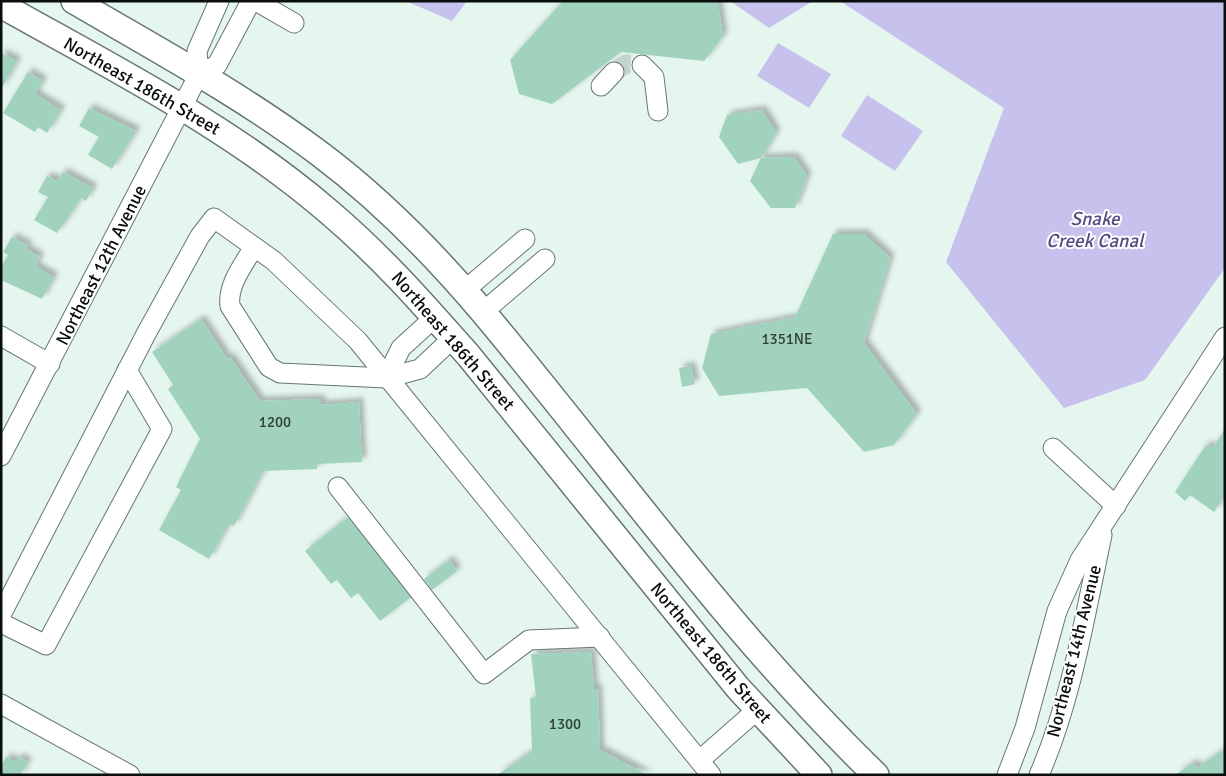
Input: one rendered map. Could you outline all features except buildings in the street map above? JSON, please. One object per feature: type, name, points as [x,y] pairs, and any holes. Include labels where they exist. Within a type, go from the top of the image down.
[{"type":"main road","points":[[74,1],[199,74],[274,122],[346,175],[409,232],[465,290],[766,660],[827,727],[876,775]]},
{"type":"main road","name":"Northeast 186th Street","points":[[1,4],[182,109],[254,154],[330,212],[388,266],[453,338],[757,710],[811,772]]},
{"type":"main road","points":[[435,317],[465,290]]},
{"type":"main road","points":[[453,338],[483,312]]},
{"type":"street","points":[[219,1],[198,51],[199,74],[217,65],[251,1]]},
{"type":"street","points":[[256,1],[294,23]]},
{"type":"street","points":[[642,65],[654,77],[658,111]]},
{"type":"street","points":[[601,86],[614,72]]},
{"type":"street","name":"Northeast 12th Avenue","points":[[1,456],[199,74]]},
{"type":"street","points":[[1,615],[127,370],[200,236],[214,218],[274,262],[358,341],[381,378],[600,637],[711,775]]},
{"type":"street","points":[[465,290],[525,239]]},
{"type":"street","points":[[254,247],[237,276],[229,296],[230,306],[269,367],[280,373],[302,376],[381,378],[420,369],[453,338]]},
{"type":"street","points":[[483,312],[545,259]]},
{"type":"street","points":[[381,378],[401,348],[435,317]]},
{"type":"street","points":[[1,336],[50,364]]},
{"type":"street","name":"Northeast 14th Avenue","points":[[1007,775],[1025,728],[1057,611],[1080,560],[1225,337]]},
{"type":"street","points":[[1,623],[46,645],[162,429],[127,370]]},
{"type":"street","points":[[1053,448],[1116,506]]},
{"type":"street","points":[[338,487],[484,674],[529,640],[600,637]]},
{"type":"street","name":"Northeast 14th Avenue","points":[[1039,775],[1050,749],[1078,649],[1104,525]]},
{"type":"street","points":[[1,704],[130,775]]},
{"type":"street","points":[[700,760],[757,710]]},
{"type":"water","points":[[406,1],[467,1],[452,21]]},
{"type":"water","points":[[730,1],[813,1],[769,28]]},
{"type":"water","name":"Snake Creek Canal","points":[[840,1],[1225,1],[1225,268],[1145,380],[1064,408],[946,262],[1004,108]]},
{"type":"water","points":[[778,43],[831,74],[809,108],[757,76]]},
{"type":"water","points":[[867,95],[923,131],[895,171],[841,136]]},
{"type":"tunnel","points":[[614,72],[626,64],[642,65]]}]
